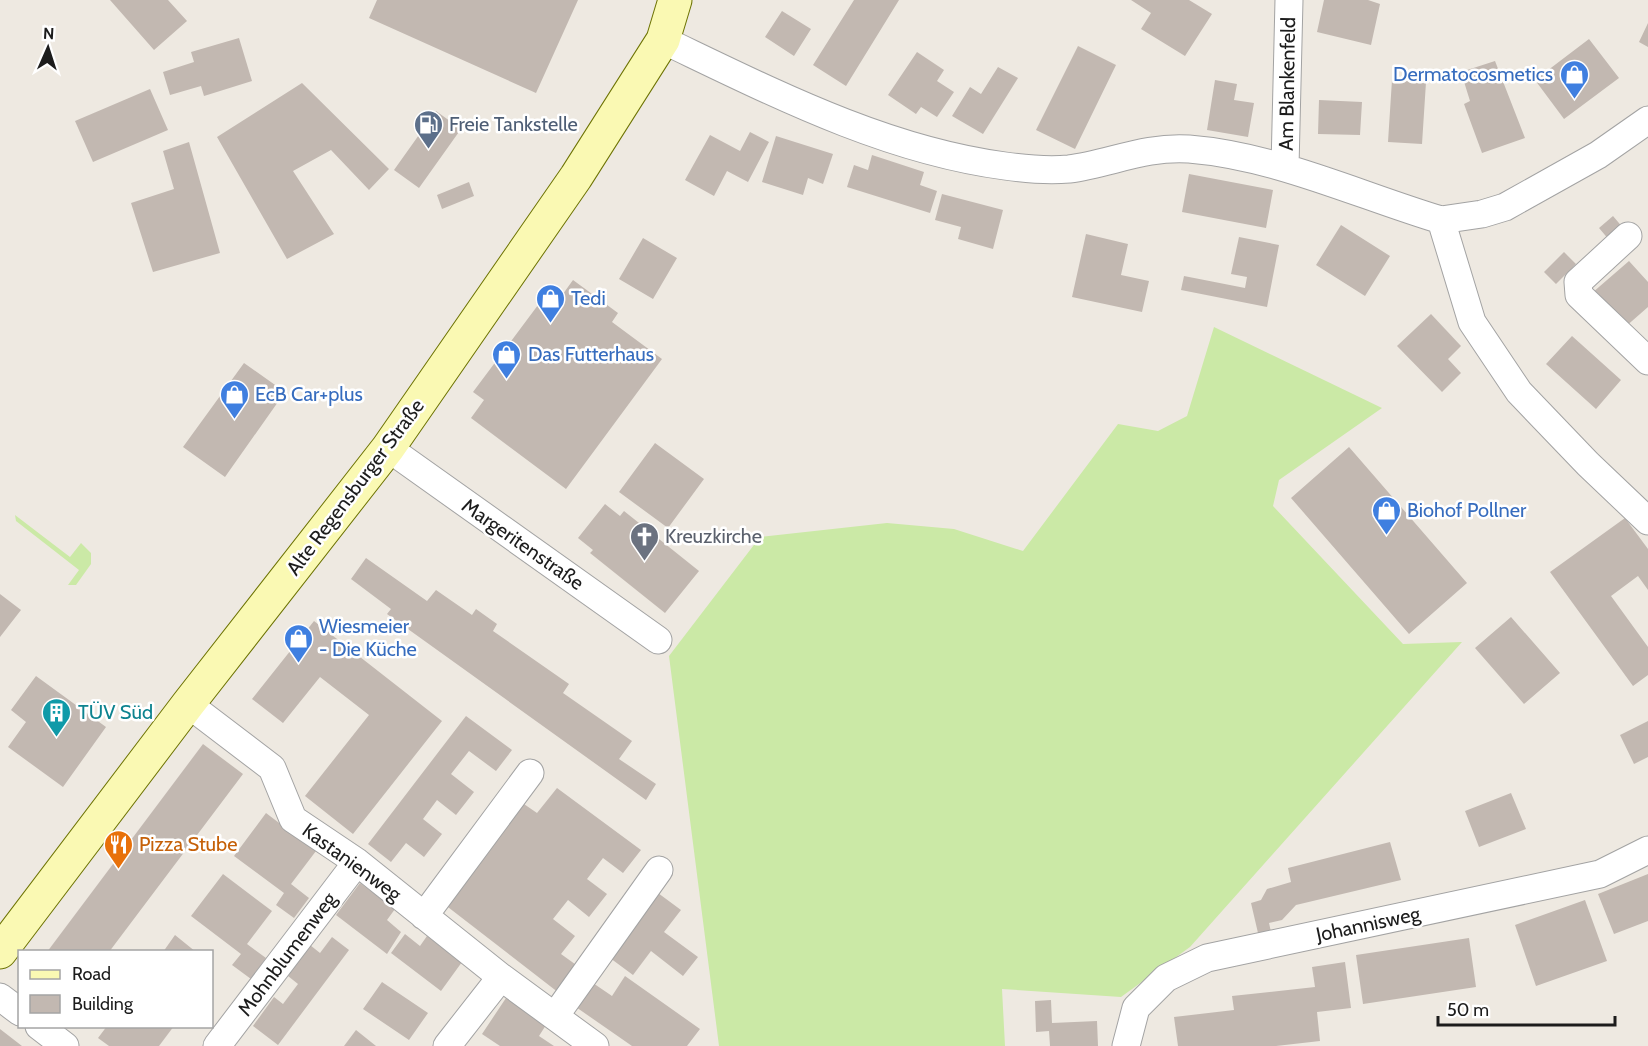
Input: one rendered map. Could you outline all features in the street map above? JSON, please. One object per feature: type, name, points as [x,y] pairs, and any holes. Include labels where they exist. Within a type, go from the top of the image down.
[{"type":"street","name":"Alte Regensburger Straße","points":[[0,952],[188,704],[388,448],[576,177],[663,40],[675,0]]},
{"type":"street","name":"Am Blankenfeld","points":[[1284,167],[1289,0]]},
{"type":"street","points":[[663,40],[760,87],[847,124],[929,149],[1004,166],[1042,170],[1070,169],[1129,153],[1187,149],[1284,167],[1378,201],[1441,220],[1482,214],[1505,207],[1598,155],[1648,120]]},
{"type":"street","points":[[1441,220],[1472,322],[1513,384],[1588,464],[1648,521]]},
{"type":"street","points":[[1629,236],[1578,282],[1579,295],[1648,361]]},
{"type":"street","name":"Margeritenstraße","points":[[388,448],[658,640]]},
{"type":"street","name":"Kastanienweg","points":[[188,704],[272,768],[293,819],[357,862],[501,977],[595,1046]]},
{"type":"street","points":[[424,916],[530,773]]},
{"type":"street","name":"Johannisweg","points":[[1126,1046],[1136,1008],[1166,978],[1207,958],[1599,874],[1648,850]]},
{"type":"street","name":"Mohnblumenweg","points":[[218,1046],[357,862]]},
{"type":"street","points":[[555,1016],[659,870]]},
{"type":"street","points":[[447,1046],[501,977]]},
{"type":"street","points":[[0,997],[18,1010]]},
{"type":"street","points":[[42,1028],[65,1046]]},
{"type":"green space","points":[[1214,327],[1382,408],[1279,480],[1273,506],[1403,644],[1462,642],[1190,947],[1121,997],[1002,989],[1005,1046],[719,1046],[669,656],[760,537],[887,523],[954,529],[1023,551],[1118,424],[1158,431],[1187,416]]},
{"type":"green space","points":[[15,515],[70,557],[81,543],[91,553],[91,564],[76,585],[68,585],[79,570],[16,521]]},
{"type":"building","points":[[110,0],[168,0],[187,21],[154,50]]},
{"type":"building","points":[[377,0],[578,0],[536,93],[369,18]]},
{"type":"building","points":[[854,0],[899,0],[846,86],[813,65]]},
{"type":"building","points":[[1131,0],[1189,0],[1212,14],[1185,56],[1141,29],[1151,13]]},
{"type":"building","points":[[1324,0],[1368,0],[1380,4],[1371,45],[1317,32]]},
{"type":"building","points":[[782,11],[811,29],[794,56],[765,37]]},
{"type":"building","points":[[1648,23],[1648,47],[1639,42]]},
{"type":"building","points":[[239,38],[252,81],[204,96],[201,86],[170,95],[163,72],[194,62],[191,52]]},
{"type":"building","points":[[1589,39],[1619,78],[1564,119],[1535,80]]},
{"type":"building","points":[[1078,46],[1116,65],[1075,149],[1036,130]]},
{"type":"building","points":[[917,52],[944,70],[937,81],[954,92],[937,117],[921,107],[916,114],[888,95]]},
{"type":"building","points":[[1495,61],[1525,138],[1482,153],[1464,104],[1470,101],[1461,72]]},
{"type":"building","points":[[998,67],[1018,78],[983,134],[952,116],[970,87],[981,94]]},
{"type":"building","points":[[1215,80],[1237,84],[1234,100],[1254,103],[1248,137],[1207,130]]},
{"type":"building","points":[[1392,80],[1426,82],[1422,144],[1388,142]]},
{"type":"building","points":[[302,83],[389,169],[369,190],[331,150],[293,171],[334,234],[287,259],[217,137]]},
{"type":"building","points":[[150,89],[168,130],[93,162],[75,121]]},
{"type":"building","points":[[1319,100],[1362,102],[1360,135],[1318,134]]},
{"type":"building","name":"Freie Tankstelle","points":[[436,111],[461,129],[419,188],[394,170]]},
{"type":"building","points":[[750,132],[769,142],[748,182],[727,171],[714,196],[685,180],[710,135],[740,151]]},
{"type":"building","points":[[776,136],[833,154],[823,184],[808,178],[803,195],[762,182]]},
{"type":"building","points":[[189,142],[220,253],[153,272],[131,203],[174,189],[163,151]]},
{"type":"building","points":[[872,155],[924,172],[920,185],[937,191],[930,213],[847,187],[854,165],[868,170]]},
{"type":"building","points":[[1189,174],[1273,190],[1266,228],[1182,212]]},
{"type":"building","points":[[469,182],[474,196],[442,209],[437,195]]},
{"type":"building","points":[[942,194],[1003,210],[993,249],[958,239],[961,227],[935,220]]},
{"type":"building","points":[[1613,216],[1624,229],[1610,241],[1599,228]]},
{"type":"building","points":[[1341,225],[1390,256],[1365,296],[1316,265]]},
{"type":"building","points":[[1086,234],[1128,244],[1121,275],[1149,281],[1142,312],[1072,297]]},
{"type":"building","points":[[1239,237],[1279,245],[1267,307],[1181,290],[1184,276],[1245,288],[1247,277],[1231,274]]},
{"type":"building","points":[[643,238],[677,258],[653,299],[619,279]]},
{"type":"building","points":[[1564,252],[1576,264],[1556,284],[1544,272]]},
{"type":"building","points":[[1629,261],[1648,282],[1648,307],[1624,328],[1592,293]]},
{"type":"building","points":[[573,280],[618,313],[612,322],[662,359],[566,489],[471,418],[484,400],[473,392],[544,297],[555,305]]},
{"type":"building","points":[[1431,314],[1461,346],[1448,359],[1461,373],[1442,392],[1397,346]]},
{"type":"building","points":[[1572,336],[1621,380],[1596,409],[1546,364]]},
{"type":"building","name":"EcB Car+plus","points":[[244,363],[285,392],[225,477],[183,447]]},
{"type":"building","points":[[655,443],[704,479],[668,528],[619,492]]},
{"type":"building","points":[[1349,447],[1467,583],[1409,634],[1291,498]]},
{"type":"building","name":"Kreuzkirche","points":[[605,504],[620,516],[624,511],[699,571],[665,613],[590,553],[593,550],[578,538]]},
{"type":"building","points":[[1625,518],[1648,549],[1648,590],[1638,576],[1611,596],[1648,647],[1648,675],[1633,686],[1550,572]]},
{"type":"building","points":[[366,558],[427,601],[436,590],[472,615],[476,609],[497,624],[493,631],[569,684],[563,693],[632,741],[619,759],[656,784],[646,800],[387,614],[391,609],[351,579]]},
{"type":"building","points":[[0,594],[21,610],[0,637]]},
{"type":"building","points":[[1511,617],[1560,673],[1524,704],[1475,648]]},
{"type":"building","points":[[314,621],[442,721],[353,834],[305,796],[369,715],[320,677],[283,723],[252,699]]},
{"type":"building","name":"TÜV Süd","points":[[36,676],[106,727],[63,787],[8,747],[26,722],[11,710]]},
{"type":"building","points":[[466,716],[512,750],[496,771],[469,751],[451,774],[474,792],[456,815],[437,800],[423,819],[442,834],[424,857],[406,843],[391,862],[368,844]]},
{"type":"building","points":[[1648,721],[1648,757],[1634,764],[1620,735]]},
{"type":"building","points":[[203,744],[243,774],[111,950],[48,950]]},
{"type":"building","points":[[557,788],[641,850],[623,873],[603,858],[587,879],[607,894],[589,917],[568,900],[553,919],[575,936],[561,954],[579,967],[559,993],[444,904],[521,802],[537,813]]},
{"type":"building","points":[[1511,793],[1526,829],[1479,847],[1465,811]]},
{"type":"building","points":[[266,813],[316,851],[291,884],[309,898],[294,918],[276,905],[284,893],[234,856]]},
{"type":"building","points":[[1390,842],[1401,880],[1296,905],[1282,920],[1269,923],[1271,932],[1258,933],[1251,903],[1261,900],[1267,889],[1291,882],[1288,868]]},
{"type":"building","points":[[223,874],[272,911],[247,944],[266,958],[251,979],[232,965],[241,954],[191,916]]},
{"type":"building","points":[[1648,874],[1648,921],[1614,934],[1598,894]]},
{"type":"building","points":[[360,883],[395,909],[387,920],[401,932],[387,954],[336,915]]},
{"type":"building","points":[[658,893],[681,910],[664,932],[698,957],[683,976],[651,951],[633,975],[610,958]]},
{"type":"building","points":[[1585,900],[1607,961],[1536,986],[1515,925]]},
{"type":"building","points":[[405,934],[420,946],[427,936],[462,962],[441,991],[391,953]]},
{"type":"building","points":[[175,935],[194,950],[164,950]]},
{"type":"building","points":[[332,937],[349,950],[278,1045],[253,1026],[274,997],[283,1004],[298,984],[288,976],[310,945],[320,953]]},
{"type":"building","points":[[1469,938],[1476,987],[1363,1004],[1356,955]]},
{"type":"building","points":[[1345,962],[1351,1008],[1317,1012],[1320,1041],[1276,1046],[1178,1046],[1174,1017],[1234,1010],[1232,996],[1315,987],[1312,967]]},
{"type":"building","points":[[625,976],[700,1029],[687,1046],[632,1046],[573,1005],[590,981],[612,996]]},
{"type":"building","points":[[382,982],[428,1013],[409,1040],[363,1009]]},
{"type":"building","points":[[506,998],[546,1025],[539,1036],[554,1046],[500,1046],[482,1034]]},
{"type":"building","points":[[1051,1000],[1052,1023],[1097,1021],[1098,1046],[1050,1046],[1049,1031],[1036,1032],[1035,1001]]},
{"type":"building","points":[[106,1028],[172,1028],[159,1046],[109,1046],[98,1038]]},
{"type":"building","points":[[0,1029],[22,1046],[0,1046]]},
{"type":"building","points":[[356,1030],[376,1046],[344,1046]]},
{"type":"place","name":"Dermatocosmetics","points":[[1574,100]]},
{"type":"place","name":"Freie Tankstelle","points":[[428,150]]},
{"type":"place","name":"Tedi","points":[[550,324]]},
{"type":"place","name":"Das Futterhaus","points":[[507,380]]},
{"type":"place","name":"EcB Car+plus","points":[[234,420]]},
{"type":"place","name":"Biohof Pollner","points":[[1386,536]]},
{"type":"place","name":"Kreuzkirche","points":[[644,562]]},
{"type":"place","name":"Wiesmeier - Die Küche","points":[[298,664]]},
{"type":"place","name":"TÜV Süd","points":[[57,738]]},
{"type":"place","name":"Pizza Stube","points":[[118,870]]}]
